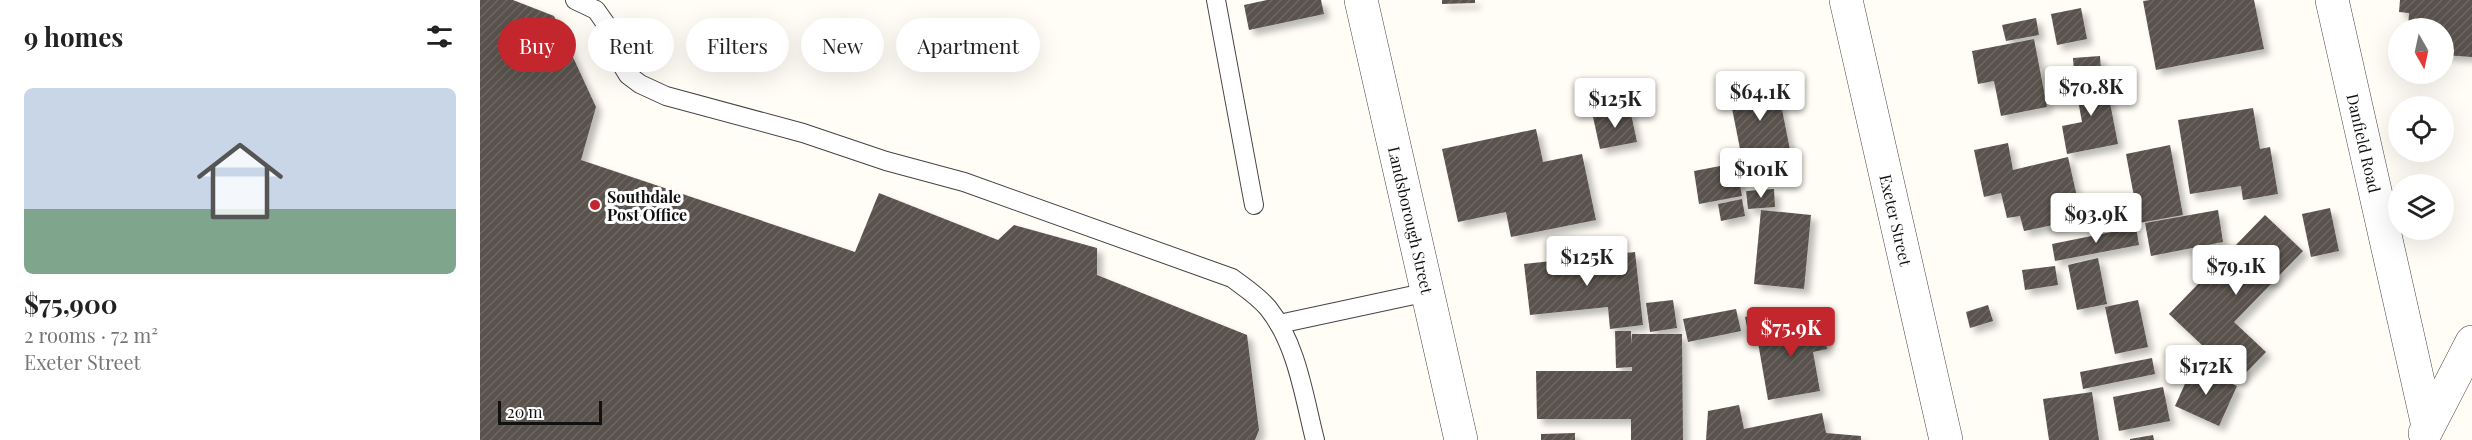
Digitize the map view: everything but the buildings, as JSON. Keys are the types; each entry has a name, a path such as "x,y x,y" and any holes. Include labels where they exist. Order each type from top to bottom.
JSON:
{"street":[{"name":"Landsborough Street","path":"1361,0 1461,440"},
{"name":"Exeter Street","path":"1846,0 1946,440"},
{"name":"Danfield Road","path":"2332,0 2425,433"},
{"path":"2425,433 2472,342"}],"lane":[{"path":"575,0 596,10 608,27 620,62 628,75 640,84 666,96 803,133 886,161 964,182 1232,278 1258,297 1279,324 1288,344 1315,440"},
{"path":"1216,0 1254,205"},
{"path":"1279,324 1428,292"}],"place":[{"name":"Southdale Post Office","path":"595,205"}]}
